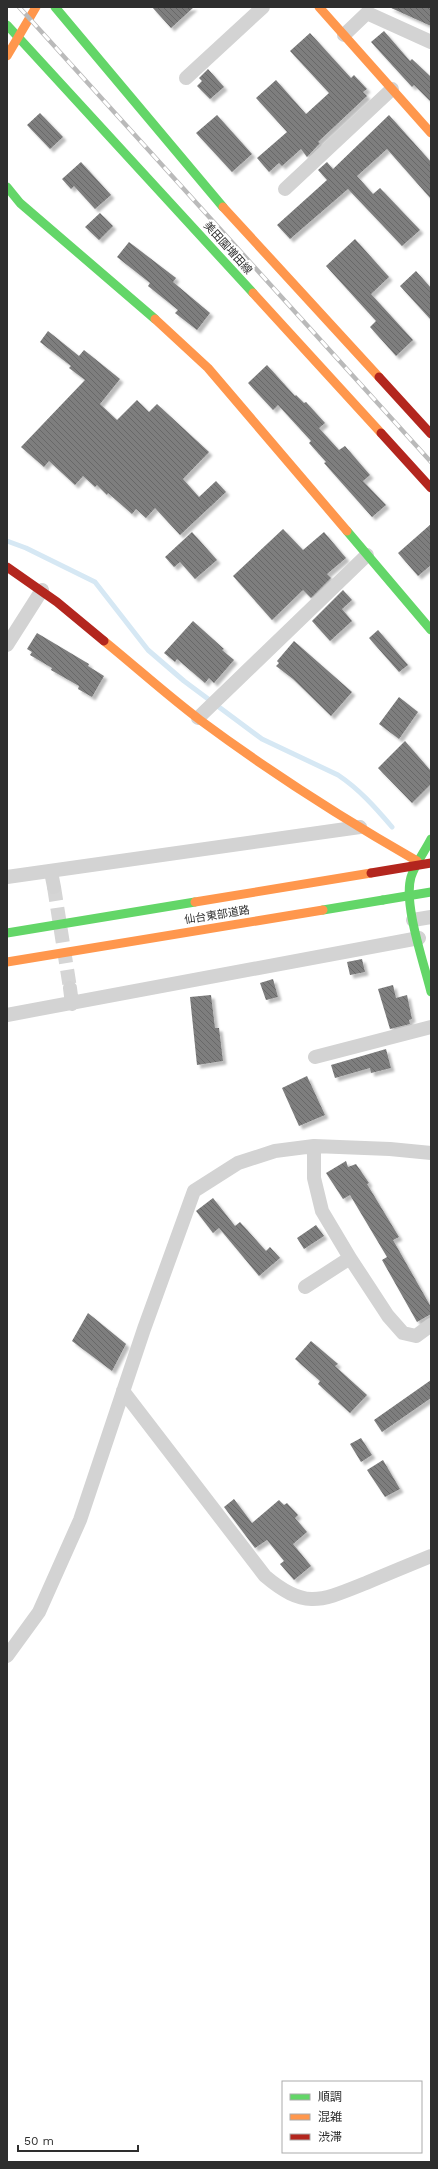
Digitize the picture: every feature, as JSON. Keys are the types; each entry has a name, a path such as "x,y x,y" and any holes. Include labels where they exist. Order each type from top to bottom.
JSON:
{"main road":[{"path":"7,56 36,7"},
{"path":"55,7 219,202 431,434"},
{"path":"319,7 431,133"},
{"name":"美田園増田線","path":"7,25 431,488"},
{"path":"7,187 20,203 138,304 208,368 431,630"},
{"path":"7,567 42,590 203,714 283,778 360,827 418,861"},
{"path":"431,839 411,876 408,891 413,920 431,992"},
{"name":"仙台東部道路","path":"7,933 431,863"},
{"name":"仙台東部道路","path":"7,962 431,892"}],"street":[{"path":"186,78 263,7"},
{"path":"344,35 368,13 431,42"},
{"path":"285,189 392,89"},
{"path":"203,714 367,555"},
{"path":"7,645 42,590"},
{"path":"7,877 51,872 360,827"},
{"path":"51,872 54,887"},
{"path":"413,920 431,917"},
{"path":"7,1015 418,938"},
{"path":"70,988 72,1004"},
{"path":"315,1057 431,1027"},
{"path":"7,1656 39,1612 80,1520 123,1390 194,1191 238,1163 275,1151 314,1146 390,1149 431,1153"},
{"path":"314,1146 314,1178 322,1211 350,1258 388,1316 403,1333 416,1336 431,1325"},
{"path":"305,1288 350,1258"},
{"path":"123,1390 265,1576 286,1591 306,1598 328,1599 431,1556"}],"building":[{"path":"152,7 194,7 171,28"},
{"path":"389,7 431,7 431,26"},
{"path":"384,31 410,61 412,59 431,77 431,102 414,85 412,87 371,42"},
{"path":"310,33 351,78 354,75 367,89 363,92 367,96 318,142 320,143 307,157 301,149 282,166 279,163 269,172 257,158 287,132 256,98 276,80 306,114 329,93 290,51"},
{"path":"208,69 224,87 210,99 197,86 202,81 199,78"},
{"path":"40,113 63,137 50,149 27,125"},
{"path":"217,115 252,154 232,172 196,133"},
{"path":"389,115 431,162 431,199 387,149 357,176 373,194 380,188 420,230 402,246 348,189 290,239 277,225 327,180 318,170 327,162 333,169"},
{"path":"81,162 111,195 95,209 74,186 71,189 62,179"},
{"path":"100,213 113,226 99,240 85,227"},
{"path":"355,239 389,277 371,294 413,340 396,356 370,327 376,321 326,266"},
{"path":"129,242 176,278 173,282 210,313 197,330 175,313 178,310 148,286 150,283 117,257"},
{"path":"416,271 431,288 431,320 400,286"},
{"path":"48,331 79,356 84,350 120,379 100,404 117,420 137,400 149,412 157,404 209,452 183,479 199,497 216,481 226,492 180,535 155,508 146,518 136,509 132,514 108,493 107,495 97,485 95,487 83,476 75,485 49,461 44,467 21,447 85,380 69,368 71,366 40,342"},
{"path":"267,365 295,396 296,395 304,403 306,402 325,423 319,428 339,450 345,446 370,475 363,481 386,505 372,517 324,463 326,462 309,443 311,441 278,405 273,410 248,383"},
{"path":"431,524 431,565 418,576 398,553"},
{"path":"283,529 303,550 324,532 346,558 327,574 331,578 311,598 303,590 272,620 233,576"},
{"path":"192,532 217,560 195,579 180,562 174,567 165,557"},
{"path":"343,590 352,600 342,609 352,621 330,641 312,621"},
{"path":"193,621 234,660 214,683 209,678 205,683 177,659 175,662 164,653"},
{"path":"378,630 408,665 399,672 369,638"},
{"path":"37,633 89,664 88,666 104,676 92,697 78,689 79,686 51,670 52,668 30,655 32,652 27,649"},
{"path":"294,641 352,692 331,716 293,679 276,666 279,663 277,661"},
{"path":"399,697 418,712 399,739 379,724"},
{"path":"405,741 431,771 431,784 412,803 378,768"},
{"path":"362,959 365,972 350,975 347,962"},
{"path":"273,979 278,997 266,1000 260,983"},
{"path":"393,985 396,998 407,995 412,1019 409,1020 410,1024 390,1029 378,989"},
{"path":"211,995 215,1028 219,1028 223,1061 197,1065 190,997"},
{"path":"386,1049 391,1068 371,1073 370,1068 335,1078 331,1065"},
{"path":"307,1076 325,1115 299,1126 282,1088"},
{"path":"346,1161 348,1167 356,1164 369,1183 367,1184 399,1237 393,1240 431,1307 431,1314 417,1322 382,1260 387,1257 350,1195 343,1199 326,1173"},
{"path":"213,1198 235,1226 240,1222 266,1251 270,1247 280,1258 259,1276 219,1228 213,1233 196,1211"},
{"path":"316,1225 324,1236 304,1249 297,1238"},
{"path":"88,1313 126,1344 112,1371 72,1341"},
{"path":"311,1341 338,1364 335,1366 367,1395 350,1413 318,1384 320,1381 295,1359"},
{"path":"431,1380 431,1398 382,1432 374,1420"},
{"path":"361,1438 372,1455 361,1462 350,1444"},
{"path":"383,1460 400,1489 385,1497 367,1470"},
{"path":"234,1499 252,1523 279,1500 284,1505 287,1503 298,1515 295,1518 307,1532 293,1544 311,1566 294,1580 280,1564 284,1561 267,1540 255,1548 224,1507"}],"waterway":[{"path":"7,541 26,548 95,582 148,650 184,681 262,739 338,775 353,786 392,827"}],"tunnel":[{"path":"54,887 70,988"}],"railway":[{"path":"19,7 431,462"}],"traffic: fast":[{"path":"55,7 223,207"},
{"path":"7,25 253,293"},
{"path":"7,187 20,203 155,319"},
{"path":"347,531 431,630"},
{"path":"431,839 413,872 409,889 415,934 431,992"},
{"path":"383,900 431,892"},
{"path":"323,910 383,900"},
{"path":"7,933 195,902"}],"traffic: slow":[{"path":"7,56 36,7"},
{"path":"319,7 431,133"},
{"path":"223,207 379,377"},
{"path":"253,293 381,433"},
{"path":"155,319 208,368 347,531"},
{"path":"104,641 188,710 253,758 361,828 417,861"},
{"path":"195,902 371,873"},
{"path":"7,962 323,910"}],"traffic: jam":[{"path":"379,377 431,434"},
{"path":"381,433 431,488"},
{"path":"7,567 57,602 104,641"},
{"path":"371,873 431,863"}]}
